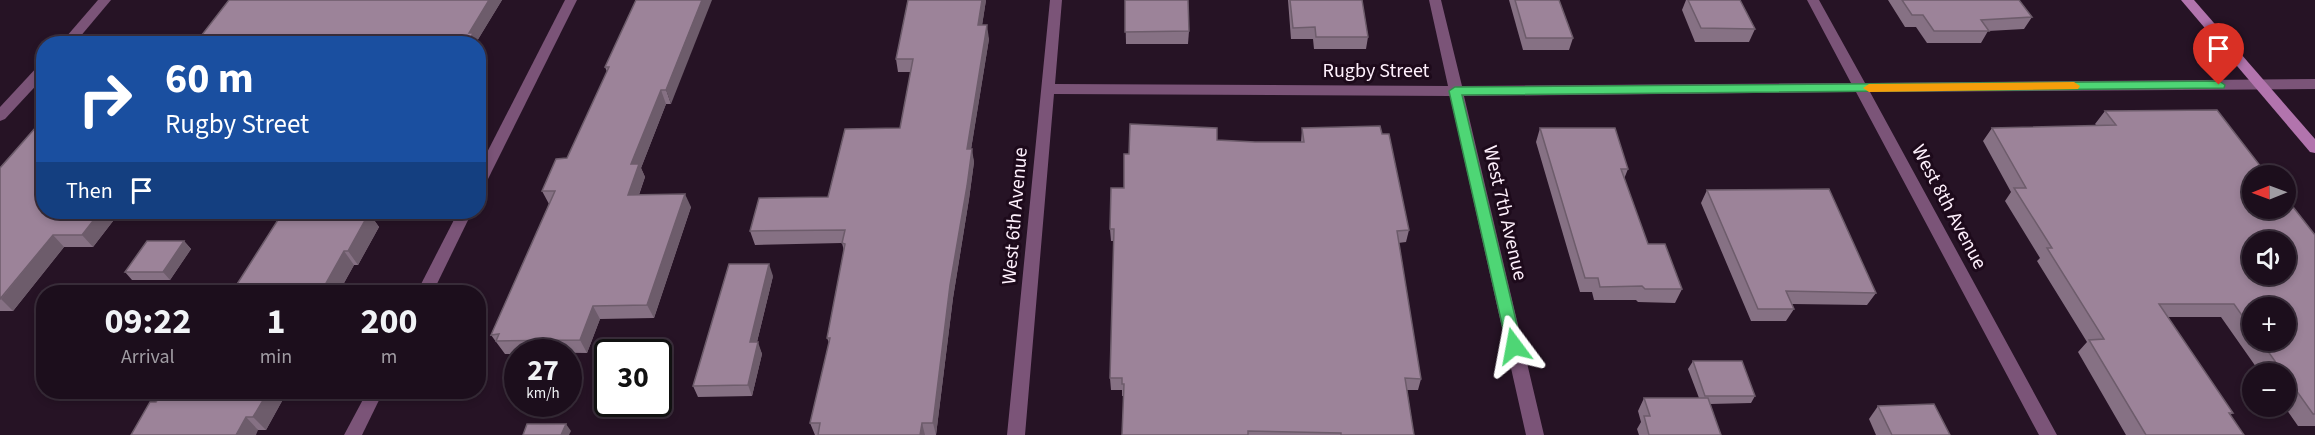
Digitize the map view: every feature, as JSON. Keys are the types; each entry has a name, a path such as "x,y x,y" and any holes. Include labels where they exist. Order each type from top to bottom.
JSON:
{"main road":[{"path":"2187,0 2315,148"}],"street":[{"path":"73,36 105,0"},
{"path":"486,169 572,0"},
{"name":"West 6th Avenue","path":"1016,435 1056,0"},
{"name":"West 7th Avenue","path":"1435,0 1535,435"},
{"name":"West 8th Avenue","path":"1813,0 2048,435"},
{"path":"0,116 36,77"},
{"name":"Rugby Street","path":"1048,89 1455,91 2315,84"},
{"path":"428,285 462,219"},
{"path":"353,435 371,399"}],"building":[{"path":"229,0 489,0 469,33 473,33 471,36 201,36"},
{"path":"636,0 702,0 666,90 661,90 631,164 639,164 628,195 685,194 647,305 593,306 580,339 504,339 504,341 496,341 499,334 491,335 555,191 542,191 556,159 567,158 609,67 605,67"},
{"path":"908,0 982,0 978,25 987,25 967,149 972,149 950,285 933,423 922,423 920,435 818,435 820,423 810,423 830,338 827,338 845,244 842,243 845,230 750,231 759,198 828,197 845,129 900,128 913,59 896,59"},
{"path":"1125,0 1188,0 1189,31 1125,32"},
{"path":"1290,0 1362,0 1368,37 1316,37 1315,27 1293,28"},
{"path":"1515,0 1559,0 1573,38 1526,38"},
{"path":"1688,0 1740,0 1755,29 1701,28"},
{"path":"1902,0 2019,0 2032,17 1981,20 1989,31 1934,31 1923,15 1912,15"},
{"path":"2217,110 2260,165 2242,165 2242,219 2296,219 2296,211 2315,235 2315,414 2296,390 2296,363 2276,363 2268,351 2296,351 2296,297 2242,297 2242,315 2234,304 2159,304 2233,413 2229,413 2244,435 2146,435 2089,340 2104,339 2047,248 2052,248 2014,188 2026,188 1992,128 2116,125 2105,111"},
{"path":"1130,124 1217,128 1217,140 1255,142 1304,142 1302,128 1380,126 1382,134 1389,134 1409,230 1397,231 1421,379 1405,378 1414,435 1248,431 1248,435 1122,435 1124,384 1122,384 1122,378 1110,378 1114,229 1110,229 1111,188 1124,188 1124,154 1129,154"},
{"path":"36,127 36,219 95,219 82,235 53,235 0,299 0,168"},
{"path":"1540,128 1615,128 1628,169 1621,169 1648,244 1665,244 1682,289 1645,289 1642,286 1600,287 1598,278 1585,278"},
{"path":"1829,189 1876,293 1786,291 1794,309 1758,309 1707,190"},
{"path":"279,219 366,219 325,285 236,285"},
{"path":"147,241 184,241 163,272 125,272"},
{"path":"729,264 769,264 750,342 758,342 748,385 693,386"},
{"path":"1693,361 1742,361 1755,396 1705,396"},
{"path":"1644,398 1708,398 1721,435 1649,435 1644,416 1650,416"},
{"path":"158,399 264,399 253,417 246,417 236,435 131,435 150,402 156,402"},
{"path":"1934,404 1950,435 1892,435 1878,406"},
{"path":"527,424 566,424 561,435 523,435"}],"slow traffic":[{"path":"1869,88 2074,86"}],"route":[{"path":"1514,346 1455,91 2219,85"}]}
